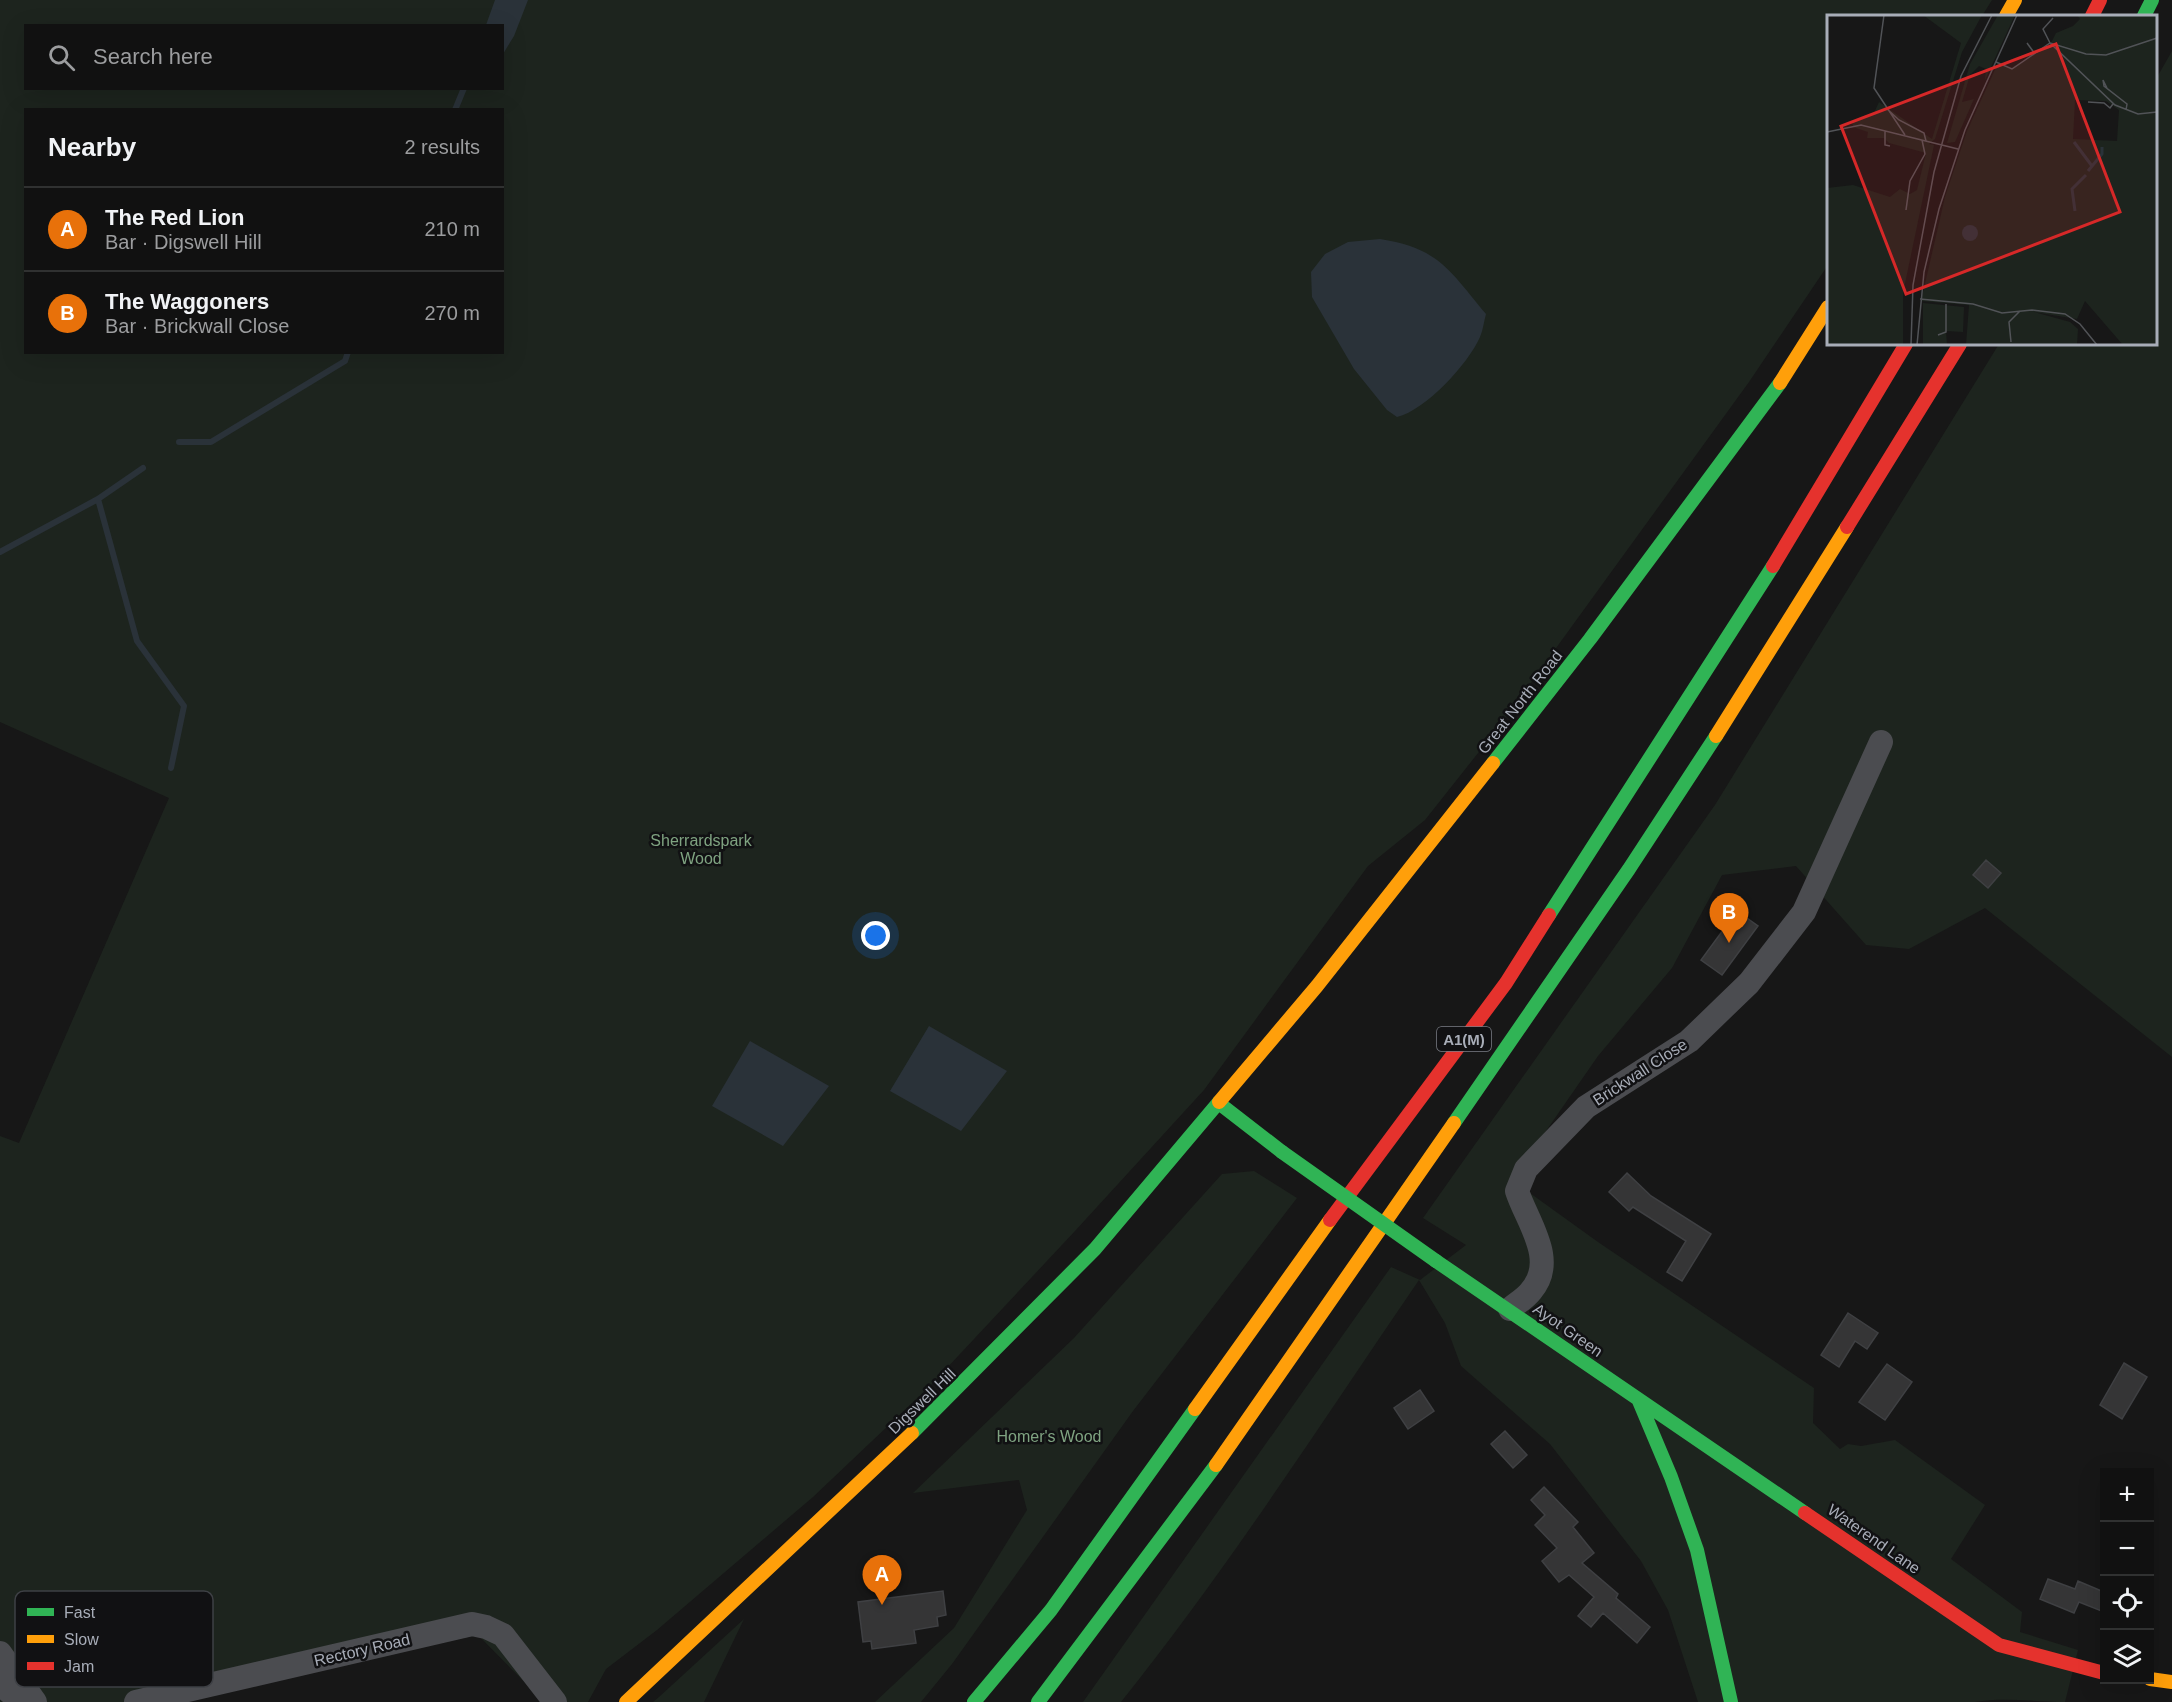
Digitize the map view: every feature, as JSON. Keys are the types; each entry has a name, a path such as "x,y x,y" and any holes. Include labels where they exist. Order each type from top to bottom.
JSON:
{"main road":[{"path":"2007,15 2015,0"},
{"path":"2092,15 2100,0"},
{"path":"2144,15 2152,0"},
{"name":"Great North Road","path":"1220,1104 1325,977 1590,639 1779,384 1827,309"},
{"name":"A1(M)","path":"974,1702 1051,1610 1376,1156 1506,983 1692,690 1797,530 1905,345"},
{"name":"A1(M)","path":"1038,1702 1195,1496 1623,879 1750,683 1959,345"},
{"name":"Ayot Green","path":"1220,1104 1282,1152 1639,1401"},
{"name":"Digswell Hill","path":"626,1702 954,1393 1095,1249 1220,1104"},
{"path":"1639,1401 1671,1477 1697,1550 1731,1702"},
{"name":"Waterend Lane","path":"1639,1401 1761,1480 1999,1645 2100,1671"},
{"path":"2154,1680 2172,1682"}],"street":[{"name":"Brickwall Close","path":"1510,1309 1532,1290 1542,1268 1542,1249 1517,1191 1526,1169 1586,1107 1689,1041 1749,983 1804,912 1881,742"},
{"name":"Rectory Road","path":"136,1702 219,1694 472,1624 503,1635 555,1702"},
{"path":"0,1653 15,1674"},
{"path":"0,1684 22,1702"},
{"path":"24,1687 35,1702"}],"green space":[{"name":"Sherrardspark Wood","path":"0,0 1992,0 1983,15 1827,15 1827,266 1749,382 1501,724 1425,820 1368,866 1204,1090 1075,1231 930,1386 813,1497 657,1630 606,1669 588,1702 544,1702 478,1635 156,1702 0,1702 0,1136 19,1143 169,798 0,722"},
{"path":"2172,51 2172,1057 1985,908 1909,949 1866,945 1796,866 1722,875 1672,968 1598,1056 1512,1180 1598,1242 1814,1388 1813,1423 1840,1449 1848,1444 1861,1446 1895,1440 1985,1505 1951,1559 2022,1612 2020,1632 2078,1650 2065,1702 2008,1700 1698,1702 1668,1610 1641,1561 1550,1444 1461,1366 1445,1323 1419,1280 1237,1547 1121,1702 1083,1702 1391,1267 1420,1280 1466,1245 1423,1218 1715,805 1998,345 2157,345 2157,77"},
{"name":"Homer's Wood","path":"1254,1171 1297,1198 1133,1411 952,1664 921,1702 875,1702 954,1628 1027,1510 1019,1480 913,1493 1074,1338 1222,1174"},
{"path":"744,1619 704,1702 653,1702 659,1697"}],"shaded area":[{"path":"495,0 528,0 514,36 504,52 504,24 486,24"},
{"path":"1380,239 1416,248 1430,255 1452,274 1486,314 1480,337 1456,372 1433,396 1408,413 1397,417 1387,410 1354,369 1312,297 1311,272 1325,254 1348,242"},
{"path":"929,1026 1007,1071 961,1131 890,1091"},
{"path":"750,1041 829,1086 783,1146 712,1106"}],"building":[{"path":"1986,860 2001,873 1988,888 1973,875"},
{"path":"1737,911 1758,926 1722,975 1701,960"},
{"path":"1627,1173 1651,1196 1711,1234 1682,1281 1667,1272 1686,1241 1633,1207 1629,1211 1609,1192"},
{"path":"1848,1313 1878,1333 1867,1349 1855,1341 1839,1367 1821,1355"},
{"path":"2124,1363 2147,1377 2122,1419 2100,1405"},
{"path":"1887,1364 1912,1382 1885,1420 1859,1402"},
{"path":"1420,1390 1434,1411 1408,1429 1394,1408"},
{"path":"1505,1431 1527,1455 1513,1468 1491,1444"},
{"path":"1544,1487 1578,1522 1573,1527 1594,1553 1582,1563 1618,1594 1616,1598 1650,1627 1637,1643 1603,1613 1591,1627 1578,1616 1594,1597 1569,1575 1559,1582 1542,1561 1557,1548 1535,1525 1545,1515 1531,1500"},
{"path":"2048,1579 2075,1589 2078,1581 2100,1590 2100,1610 2079,1602 2074,1613 2040,1599"},
{"path":"943,1591 946,1615 937,1617 938,1626 914,1630 916,1643 872,1649 871,1641 863,1642 858,1602"}],"waterway":[{"path":"456,108 463,90"},
{"path":"179,442 211,442 345,361 347,354"},
{"path":"0,552 98,499 143,468"},
{"path":"98,499 137,641 184,706 171,768"}],"traffic: fast":[{"path":"2144,15 2152,0"},
{"path":"1493,763 1590,639 1780,383"},
{"path":"1549,915 1773,566"},
{"path":"1454,1123 1629,869 1716,736"},
{"path":"912,1433 1095,1249 1219,1102"},
{"path":"1220,1104 1282,1152"},
{"path":"1282,1152 1436,1261"},
{"path":"1436,1261 1805,1513"},
{"path":"1639,1401 1671,1477 1697,1550 1731,1702"},
{"path":"974,1702 1051,1610 1195,1409"},
{"path":"1038,1702 1216,1465"}],"traffic: slow":[{"path":"2007,15 2015,0"},
{"path":"1780,383 1827,309"},
{"path":"1716,736 1847,527"},
{"path":"1219,1102 1317,986 1493,763"},
{"path":"1216,1465 1454,1123"},
{"path":"1195,1409 1330,1220"},
{"path":"626,1702 912,1433"},
{"path":"2154,1680 2172,1682"}],"traffic: jam":[{"path":"2092,15 2100,0"},
{"path":"1773,566 1905,345"},
{"path":"1847,527 1959,345"},
{"path":"1330,1220 1506,983 1549,915"},
{"path":"1805,1513 1999,1645 2100,1672"}],"place":[{"name":"The Waggoners","path":"1729,943"},
{"name":"The Red Lion","path":"882,1605"}]}
